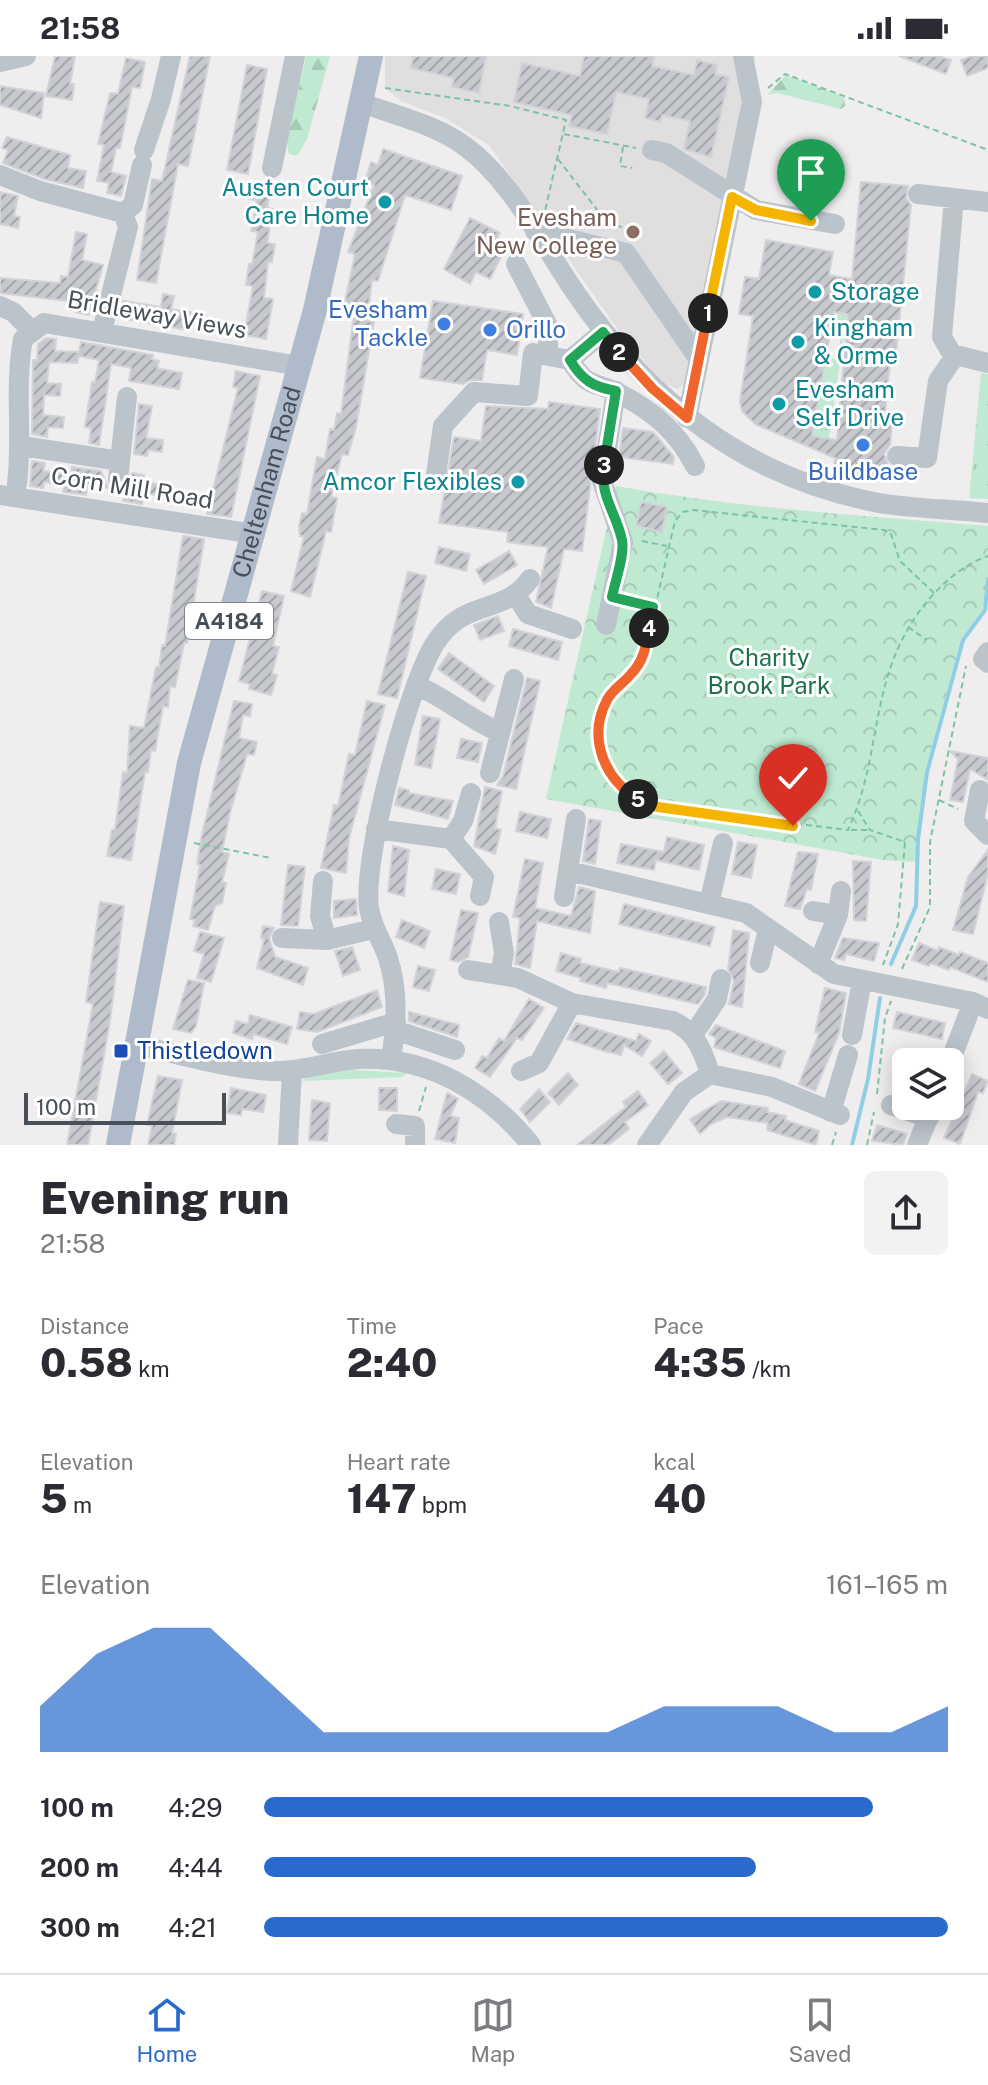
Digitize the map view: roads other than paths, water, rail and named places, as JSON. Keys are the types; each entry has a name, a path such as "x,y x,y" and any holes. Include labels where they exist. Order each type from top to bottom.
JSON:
{"main road":[{"name":"Cheltenham Road","path":"118,1145 189,763 300,366 371,56"}],"street":[{"path":"0,62 26,56"},
{"path":"102,331 126,220 133,205 171,56"},
{"path":"272,168 295,56"},
{"path":"687,418 752,102 743,56"},
{"path":"362,93 464,145 499,178 538,231 603,332 653,389 687,418 733,449 781,473 837,492 881,503 988,513"},
{"path":"645,149 675,159 756,210 835,224"},
{"path":"0,175 126,220"},
{"path":"918,194 988,202"},
{"path":"954,198 942,337 946,348 955,356 988,363"},
{"path":"538,231 626,253 698,358"},
{"path":"516,264 548,326 548,354"},
{"path":"0,306 13,312 31,330 23,339 9,379 22,446 9,490"},
{"name":"Bridleway Views","path":"31,330 44,323 300,366"},
{"path":"570,360 603,332"},
{"path":"435,482 443,426 474,392 528,396 533,353 570,360 580,376 596,387 616,391 682,439 695,466"},
{"path":"897,456 927,458 938,381 955,356"},
{"path":"606,625 623,542 602,481 616,391"},
{"path":"22,446 119,471 127,397"},
{"name":"Corn Mill Road","path":"9,490 255,534"},
{"path":"391,1060 395,1026 391,970 373,929 368,876 376,829 416,685 433,646 447,627 463,613 517,597 530,579"},
{"path":"517,597 528,614 572,629"},
{"path":"490,773 514,679"},
{"path":"416,685 439,695 471,720 499,732"},
{"path":"980,790 981,828"},
{"path":"451,839 463,821 471,793"},
{"path":"564,897 576,819"},
{"path":"376,829 451,839 484,877 480,896"},
{"path":"709,904 723,843"},
{"path":"569,871 746,913 834,974 980,1006 958,1048"},
{"path":"323,881 320,916 327,940"},
{"path":"818,964 838,915 841,891"},
{"path":"813,911 838,915"},
{"path":"499,922 504,953 500,974"},
{"path":"282,938 327,940 373,929"},
{"path":"760,963 768,929"},
{"path":"468,970 518,978 572,1003 673,1021 693,1035 710,1074"},
{"path":"693,1035 717,999 721,979"},
{"path":"647,1145 684,1092 710,1074 751,1081 836,1113 850,1045 878,983"},
{"path":"521,1071 539,1063 572,1003"},
{"path":"322,1044 395,1026 455,1050"},
{"path":"136,1045 256,1069 292,1071 358,1059 391,1060 432,1071 475,1090 507,1115 531,1145"},
{"path":"288,1145 292,1071"},
{"path":"917,1145 928,1120"}],"waterway":[{"path":"891,964 916,906 918,839 927,772 963,640 985,610 988,579"},
{"path":"852,1145 868,1079 880,998"}],"place":[{"name":"Austen Court Care Home","path":"385,202"},
{"name":"Evesham New College","path":"633,232"},
{"name":"Storage","path":"815,292"},
{"name":"Evesham Tackle","path":"444,324"},
{"name":"Orillo","path":"490,330"},
{"name":"Kingham & Orme","path":"798,342"},
{"name":"Evesham Self Drive","path":"779,404"},
{"name":"Buildbase","path":"863,445"},
{"name":"Amcor Flexibles","path":"518,482"},
{"name":"Thistledown","path":"121,1051"}],"park label":[{"name":"Charity Brook Park","path":"769,672"}]}
